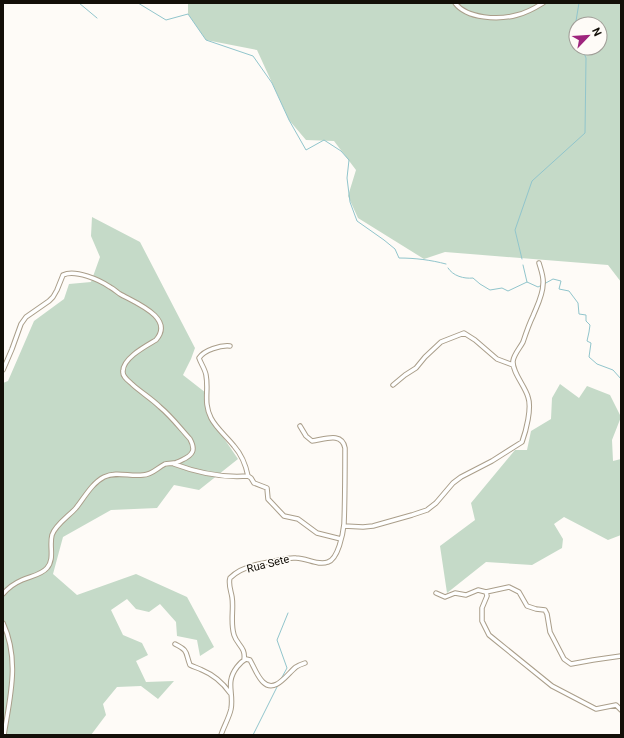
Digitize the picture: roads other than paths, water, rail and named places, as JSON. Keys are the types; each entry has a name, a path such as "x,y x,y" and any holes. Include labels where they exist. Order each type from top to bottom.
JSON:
{"street":[{"path":"455,3 462,10 472,14 488,17 506,17 535,8 543,3"},
{"path":"344,526 373,526 427,510 436,503 453,483 461,477 492,461 521,443 530,407 529,401 513,365 513,361 538,304 542,291 543,277 539,263"},
{"path":"3,370 20,324 26,317 53,297 63,275 69,273 89,276 111,287 150,311 156,316 161,325 162,328 159,337 128,359 122,370 124,377 161,408 193,444 193,449 190,456 174,464"},
{"path":"393,385 416,368 441,342 464,333 498,359 513,365"},
{"path":"230,346 223,346 210,351 203,354 199,358 206,377 206,404 212,420 235,447 247,469 248,476 254,483 267,488 268,499 284,516 298,519 317,533 341,539"},
{"name":"Rua Sete","path":"244,660 244,653 235,638 233,630 230,578 252,566 291,558 299,558 322,563 331,561 336,556 341,539 344,526 344,444 334,437 312,440 306,436 300,426"},
{"path":"3,594 23,579 39,573 48,566 51,558 52,536 54,531 93,486 108,475 147,475 167,463 210,474 248,476"},
{"path":"436,593 445,597 455,593 466,594 478,590 486,592 509,587 519,592 527,606 545,610 550,632 564,659 570,664 621,656"},
{"path":"486,592 487,596 482,608 482,621 489,635 552,686 596,709 616,705 621,710"},
{"path":"3,623 12,658 12,685 4,735"},
{"path":"175,644 186,651 190,665 214,676 224,685 230,694"},
{"path":"221,735 231,709 231,678 240,663 246,659 250,660 261,680 270,686 279,684 295,668 305,663"}],"waterway":[{"path":"79,3 97,18"},
{"path":"138,3 166,20 188,14 206,40 253,56 272,83 289,120 306,150 324,140 341,151 349,160 347,178 350,202 357,221 395,249 399,258 435,261 446,264"},
{"path":"577,16 579,3"},
{"path":"522,259 515,230 532,181 585,133 585,56"},
{"path":"523,265 527,282"},
{"path":"448,268 450,271 459,276 473,278 490,290 502,288 508,291 527,282 538,287 542,285"},
{"path":"544,284 553,279 561,281 559,289 569,291 578,303 579,314 586,315 586,321 590,325 587,341 591,343 589,357 597,364 613,370 621,379"},
{"path":"281,679 287,668 277,640 288,613"},
{"path":"253,735 278,685"}]}
